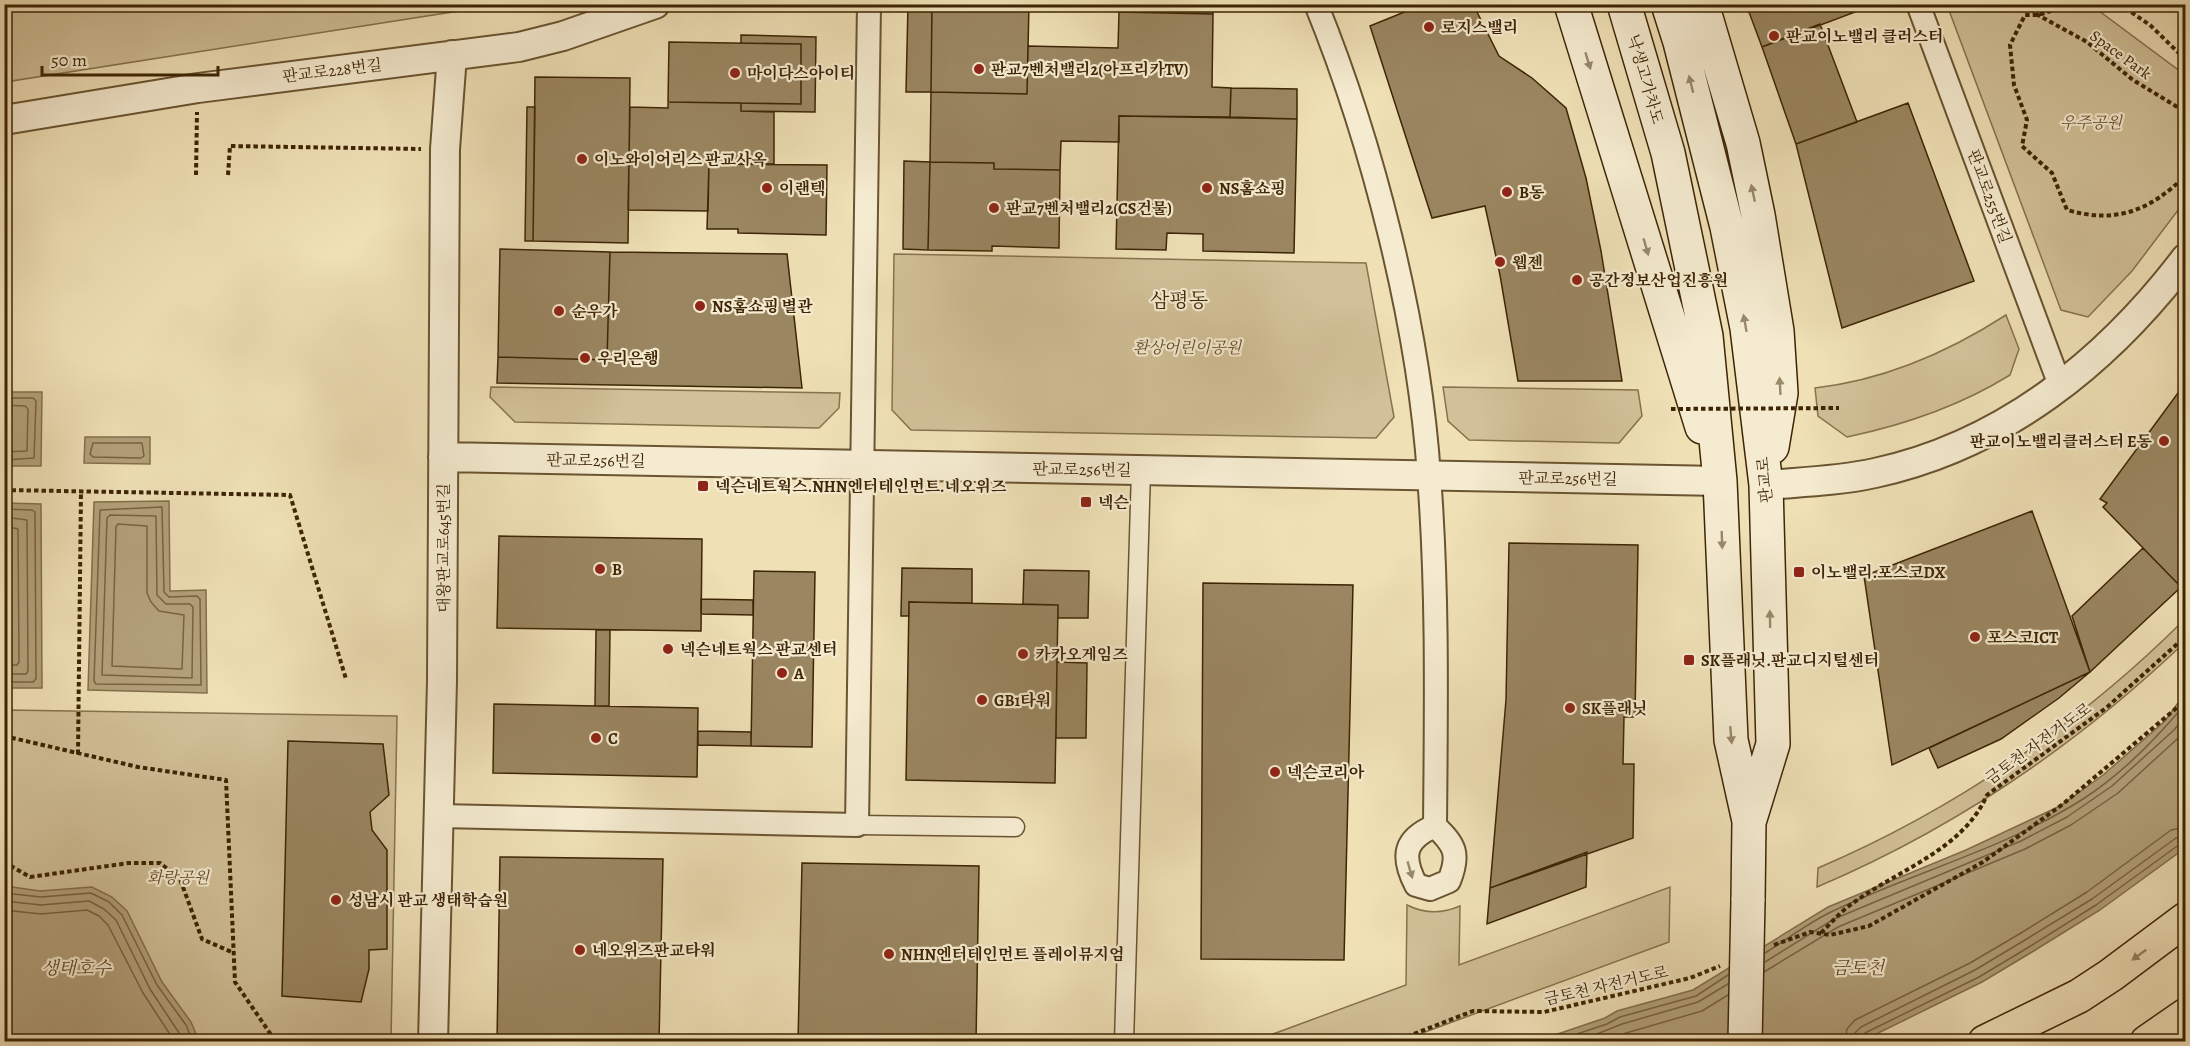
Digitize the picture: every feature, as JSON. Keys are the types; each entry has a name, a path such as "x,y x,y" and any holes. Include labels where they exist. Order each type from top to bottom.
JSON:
{"main road":[{"path":"1571,4 1674,344 1720,482"},
{"name":"낙생고가차도","path":"1624,4 1668,153"},
{"name":"판교로","path":"1668,4 1706,141 1747,328 1766,485 1773,744 1749,821"},
{"path":"1702,4 1743,142 1758,214 1777,331 1781,393 1766,485"},
{"name":"판교로","path":"1668,153 1706,336 1720,482 1731,740 1749,821 1745,1041"},
{"path":"1985,1041 2079,996 2186,919"},
{"path":"1730,1041 1746,1004"},
{"path":"1746,1004 1760,1041"},
{"path":"2147,1041 2186,1015"}],"street":[{"name":"판교로228번길","path":"4,120 198,88 519,47 563,36 655,4"},
{"path":"857,825 869,4"},
{"path":"1316,4 1368,158 1407,321 1429,475 1436,620 1435,826"},
{"name":"판교로255번길","path":"1918,4 2061,388"},
{"name":"대왕판교로645번길","path":"433,1041 439,816 445,149 452,54"},
{"path":"1766,485 1864,475 1920,460 1993,430 2061,388 2112,344 2186,258"},
{"name":"판교로256번길","path":"443,457 1720,482"},
{"path":"1124,1041 1141,470"},
{"path":"439,816 1015,826"}],"path":[{"name":"Space Park","path":"2025,4 2038,15 2087,42 2133,80 2184,111 2186,115"},
{"path":"2073,4 2038,15 2025,15 2010,45 2014,85 2027,120 2022,146 2052,173 2067,210 2089,216 2119,216 2152,203 2186,175"},
{"path":"2119,4 2150,25 2186,60"},
{"path":"196,175 198,88"},
{"path":"228,175 230,146 445,149"},
{"path":"1671,409 1839,408"},
{"path":"4,490 290,495 346,679"},
{"path":"78,754 81,491"},
{"name":"금토천 자전거도로","path":"1821,933 1845,910 1958,835 1980,810 1987,795 2106,708 2186,636"},
{"path":"1763,949 1810,932 1830,935 1869,926 1983,862 2062,804 2186,700"},
{"path":"4,736 138,767 226,780 235,982 276,1041"},
{"path":"4,862 30,877 129,863 160,863 180,879 202,939 234,953"},
{"name":"금토천 자전거도로","path":"1393,1041 1473,1011 1544,1012 1690,978 1721,966"}],"green space":[{"path":"5,4 497,4 497,5 5,82"},
{"name":"우주공원","path":"1947,5 2091,5 2185,75 2185,201 2132,271 2088,317 2061,310"},
{"path":"5,202 10,202 9,241 5,240"},
{"name":"환상어린이공원","path":"894,254 1366,263 1394,417 1376,438 911,430 892,410"},
{"path":"5,257 10,257 8,295 5,295"},
{"path":"2006,315 2019,349 2010,375 1991,386 1931,413 1889,427 1847,437 1818,416 1815,388 1866,379 1915,363 1984,329"},
{"path":"491,387 840,393 839,408 819,428 515,422 490,397"},
{"path":"1443,387 1638,390 1642,416 1619,443 1469,440 1448,421"},
{"path":"2185,619 2185,642 2102,715 2058,749 1965,811 1917,839 1817,887 1818,868 1918,819 2014,761 2103,694"},
{"name":"화랑공원","path":"5,710 397,716 391,1041 5,1042"},
{"path":"1670,887 1669,942 1401,1041 1254,1041 1406,985 1407,905 1434,912 1460,906 1459,965"}],"water":[{"path":"5,392 42,392 41,466 5,466"},
{"path":"85,437 150,437 150,464 84,463"},
{"path":"169,501 170,591 206,590 207,693 88,690 94,502"},
{"path":"5,503 41,504 42,688 5,688"},
{"name":"금토천","path":"2185,693 2185,848 2100,910 1982,982 1862,1041 1534,1042 1605,1018 1617,1011 1693,990 1828,907 1966,850 2060,806 2103,775 2165,721"},
{"name":"생태호수","path":"5,886 40,891 92,887 112,897 127,911 162,982 191,1022 199,1041 6,1041"}],"building":[{"path":"908,4 932,4 931,92 906,92"},
{"name":"판교7벤처밸리2(아프리카TV)","path":"932,4 1029,4 1027,94 931,92"},
{"path":"1119,4 1213,4 1213,14 1119,12"},
{"name":"B동","path":"1424,4 1473,4 1499,56 1532,78 1566,108 1586,178 1601,251 1622,381 1518,381 1500,275 1485,206 1432,218 1370,26"},
{"name":"판교이노밸리 클러스터","path":"1746,4 1871,4 1871,6 1762,47"},
{"path":"1119,12 1213,14 1212,87 1231,88 1230,117 1119,116 1119,142 1061,141 1060,170 994,169 994,163 930,162 931,92 1027,94 1028,46 1118,48"},
{"path":"1820,24 1857,122 1796,144 1762,47"},
{"path":"741,35 816,37 815,112 741,111 741,103 801,104 801,44 741,43"},
{"name":"마이다스아이티","path":"669,42 801,44 801,104 668,102"},
{"name":"이노와이어리스 판교사옥","path":"535,77 630,78 628,243 533,241"},
{"path":"1231,88 1297,89 1297,119 1230,117"},
{"path":"668,102 741,103 741,111 774,112 774,164 709,164 708,211 628,210 630,107 668,108"},
{"path":"1908,103 1974,281 1842,328 1796,144"},
{"path":"527,107 535,107 533,241 525,241"},
{"name":"NS홈쇼핑","path":"1119,116 1297,119 1294,253 1203,251 1203,234 1167,233 1166,250 1116,249"},
{"path":"904,161 930,162 928,250 903,249"},
{"name":"판교7벤처밸리2(CS건물)","path":"930,162 994,163 994,169 1060,170 1059,248 992,246 992,251 928,250"},
{"name":"이랜텍","path":"709,164 827,165 826,235 738,233 738,229 707,229"},
{"path":"500,249 610,252 607,360 498,357"},
{"name":"NS홈쇼핑 별관","path":"610,252 787,254 802,388 497,383 498,357 607,360"},
{"name":"판교이노밸리클러스터 E동","path":"2186,382 2186,581 2181,587 2103,507 2107,503 2100,499"},
{"name":"포스코ICT","path":"2032,511 2090,672 1892,765 1864,576"},
{"name":"B","path":"499,536 702,539 701,631 497,628"},
{"name":"SK플래닛","path":"1509,543 1638,545 1635,717 1624,717 1623,764 1634,764 1633,838 1490,888 1506,700"},
{"path":"2143,548 2181,587 2090,672 2072,616"},
{"path":"902,568 972,569 972,603 909,602 909,616 901,616"},
{"path":"1024,570 1089,571 1088,618 1058,618 1058,605 1023,604"},
{"name":"A","path":"754,571 815,572 812,747 751,746"},
{"name":"넥슨코리아","path":"1203,583 1353,585 1344,960 1201,959"},
{"path":"701,599 753,600 753,615 701,614"},
{"name":"GB1타워","path":"909,602 1058,605 1055,783 906,780"},
{"path":"596,630 610,630 609,706 595,706"},
{"path":"1057,662 1087,663 1086,738 1056,738"},
{"path":"2090,672 2059,698 2001,739 1938,768 1929,748"},
{"name":"C","path":"494,704 698,708 697,777 493,773"},
{"path":"698,731 751,732 751,746 698,745"},
{"name":"성남시 판교 생태학습원","path":"288,741 383,744 389,795 370,812 372,830 387,850 387,949 369,950 369,969 361,1002 282,996"},
{"path":"1587,852 1586,887 1487,924 1490,888"},
{"name":"네오위즈판교타워","path":"500,857 663,859 659,1042 497,1042"},
{"name":"NHN엔터테인먼트 플레이뮤지엄","path":"802,863 979,866 976,1042 798,1042"}],"place":[{"name":"로지스밸리","path":"1429,27"},
{"name":"판교이노밸리 클러스터","path":"1774,36"},
{"name":"판교7벤처밸리2(아프리카TV)","path":"979,69"},
{"name":"마이다스아이티","path":"735,73"},
{"name":"이노와이어리스 판교사옥","path":"582,159"},
{"name":"이랜텍","path":"767,188"},
{"name":"NS홈쇼핑","path":"1207,188"},
{"name":"B동","path":"1507,192"},
{"name":"판교7벤처밸리2(CS건물)","path":"994,208"},
{"name":"웹젠","path":"1500,262"},
{"name":"공간정보산업진흥원","path":"1577,280"},
{"name":"NS홈쇼핑 별관","path":"700,306"},
{"name":"순우가","path":"559,311"},
{"name":"우리은행","path":"585,358"},
{"name":"판교이노밸리클러스터 E동","path":"2164,441"},
{"name":"넥슨네트웍스.NHN엔터테인먼트.네오위즈","path":"703,486"},
{"name":"넥슨","path":"1086,502"},
{"name":"B","path":"600,569"},
{"name":"이노밸리.포스코DX","path":"1799,572"},
{"name":"포스코ICT","path":"1975,637"},
{"name":"넥슨네트웍스 판교센터","path":"668,649"},
{"name":"카카오게임즈","path":"1023,654"},
{"name":"SK플래닛.판교디지털센터","path":"1689,660"},
{"name":"A","path":"782,673"},
{"name":"GB1타워","path":"982,700"},
{"name":"SK플래닛","path":"1570,708"},
{"name":"C","path":"596,738"},
{"name":"넥슨코리아","path":"1275,772"},
{"name":"성남시 판교 생태학습원","path":"336,900"},
{"name":"네오위즈판교타워","path":"580,950"},
{"name":"NHN엔터테인먼트 플레이뮤지엄","path":"889,954"}],"district":[{"name":"삼평동","path":"1179,300"}]}
